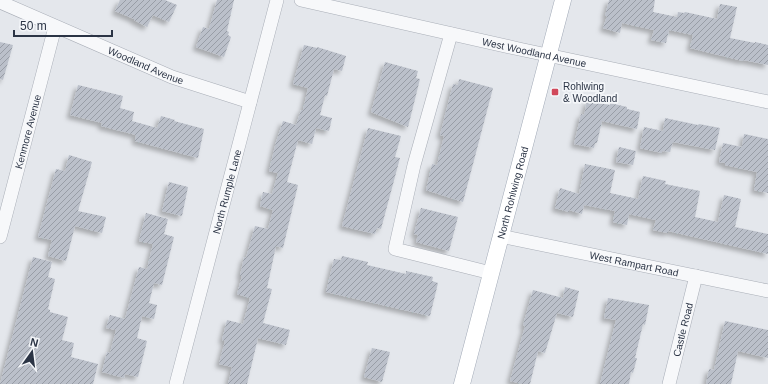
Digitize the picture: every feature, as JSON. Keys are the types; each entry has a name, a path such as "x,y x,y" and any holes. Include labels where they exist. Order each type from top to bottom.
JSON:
{"main road":[{"name":"North Rohlwing Road","path":"462,384 563,0"}],"street":[{"name":"North Rumple Lane","path":"176,384 277,0"},
{"name":"West Woodland Avenue","path":"301,0 451,34 768,102"},
{"name":"Woodland Avenue","path":"0,2 172,77 250,102"},
{"name":"Kenmore Avenue","path":"0,236 55,27"},
{"path":"451,34 414,164 395,250 491,273"},
{"name":"West Rampart Road","path":"500,236 768,291"},
{"name":"Castle Road","path":"669,384 696,276"}],"building":[{"path":"120,0 165,0 177,5 169,22 153,15 147,27 134,19 115,11"},
{"path":"217,0 234,0 227,31 229,32 228,35 231,37 224,57 196,47 203,27 209,29"},
{"path":"609,0 655,0 653,12 677,17 678,12 685,12 717,19 720,4 737,7 730,38 768,45 768,65 743,61 690,48 693,35 669,30 666,43 651,40 654,30 622,23 620,33 603,28 607,16 605,16"},
{"path":"0,42 13,45 3,80 0,79"},
{"path":"304,45 317,47 346,56 342,71 334,69 320,115 332,118 329,131 316,128 312,144 298,140 287,182 298,185 283,248 276,246 267,288 272,289 263,323 290,330 286,345 258,338 247,384 228,384 232,367 219,364 225,341 222,340 227,320 243,324 250,298 237,294 242,276 240,276 244,257 246,258 255,226 268,229 273,210 260,206 263,192 272,194 278,173 269,171 283,121 296,125 301,110 303,110 308,88 293,84"},
{"path":"385,62 418,71 416,78 420,79 408,127 371,112"},
{"path":"459,79 493,88 463,202 426,190 432,164 437,165 444,136 440,135 453,84 458,85"},
{"path":"78,85 123,96 120,108 134,112 132,121 157,128 161,116 204,129 198,158 135,141 136,135 101,126 102,123 70,115"},
{"path":"587,101 610,105 610,103 640,112 637,129 602,121 597,143 595,143 594,148 574,144 581,114 584,115"},
{"path":"665,118 720,128 715,150 673,142 670,152 662,151 662,153 640,148 644,127 663,131"},
{"path":"368,128 401,136 395,157 400,158 381,229 377,228 375,234 342,226"},
{"path":"744,134 768,139 768,193 754,190 757,172 725,165 725,163 719,162 723,143 742,147"},
{"path":"619,147 636,151 633,165 616,162"},
{"path":"69,155 92,162 78,211 106,217 102,233 75,226 66,261 48,256 52,240 38,237 56,169 65,171"},
{"path":"585,164 615,170 610,193 638,199 643,176 666,181 665,184 700,191 695,217 718,222 724,195 741,199 735,227 768,234 768,254 668,231 668,233 653,230 656,220 629,214 627,225 613,222 615,211 584,205 582,214 555,208 560,188 579,194"},
{"path":"169,182 188,187 182,216 162,211"},
{"path":"421,208 458,217 449,251 416,242 418,235 414,234"},
{"path":"146,213 168,219 164,234 174,237 162,285 154,283 149,303 157,305 154,319 142,316 137,338 147,341 138,377 125,374 124,378 102,372 107,352 110,353 116,330 106,328 110,315 125,319 139,267 147,269 153,244 139,241"},
{"path":"342,256 368,262 367,265 406,274 406,271 433,277 432,281 438,283 430,316 326,292 334,259 341,260"},
{"path":"33,257 52,262 48,277 55,279 48,309 50,312 68,317 62,340 74,343 71,357 98,364 93,384 0,384"},
{"path":"565,287 579,291 573,317 557,313 545,353 538,351 530,384 510,381 533,290 563,298"},
{"path":"608,298 649,305 645,325 643,324 635,358 637,358 633,373 631,372 629,384 600,384 616,320 604,318"},
{"path":"725,321 768,330 768,358 738,351 731,384 706,384 709,369 714,370"},
{"path":"372,348 390,352 382,382 364,377"}],"place":[{"name":"Rohlwing & Woodland","path":"555,92"}]}
